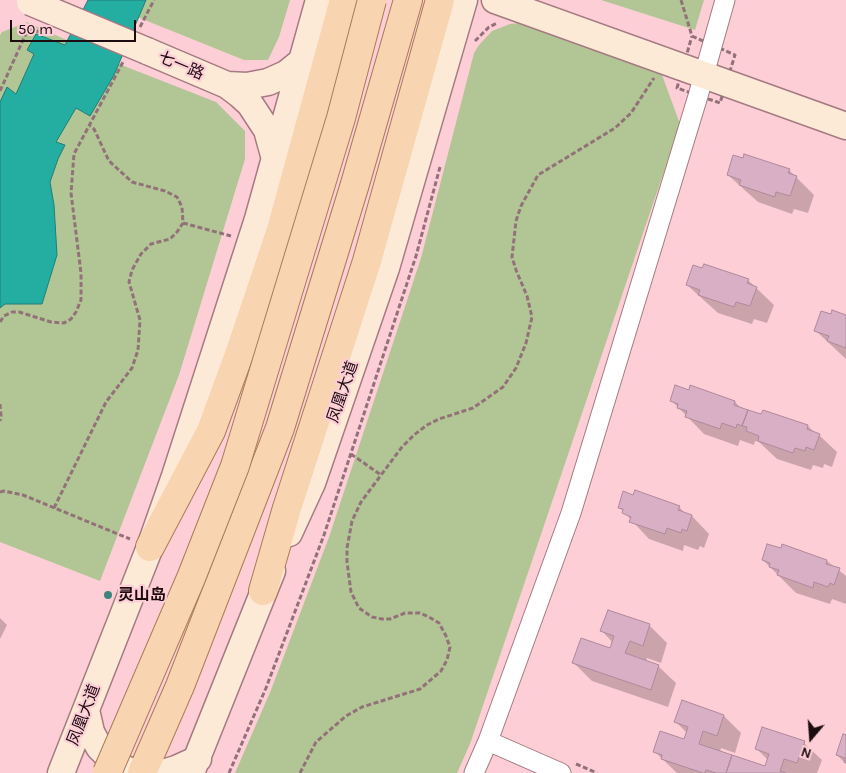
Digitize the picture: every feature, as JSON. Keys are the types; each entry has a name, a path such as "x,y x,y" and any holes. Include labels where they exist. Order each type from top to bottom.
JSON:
{"main road":[{"name":"凤凰大道","path":"61,772 150,547 175,476 250,242 319,0"},
{"path":"150,547 211,431 240,352 282,230 344,0"},
{"path":"107,773 191,578 236,466 341,118 372,0"},
{"path":"142,773 180,686 280,428 355,184 408,0"},
{"path":"263,591 287,508 366,260 440,0"},
{"name":"凤凰大道","path":"194,766 263,591 312,482 383,277 464,0"},
{"name":"七一路","path":"28,1 142,43 226,85"},
{"path":"499,10 704,75 846,126"},
{"path":"226,85 247,86 268,82 286,74 302,61"},
{"path":"226,85 250,104 260,116 267,130 275,159"},
{"path":"86,710 92,732 99,747 118,766 135,773"},
{"path":"163,773 194,766"}],"street":[{"path":"474,773 488,741 571,513 725,0"},
{"path":"488,741 561,773"}],"path":[{"path":"142,43 154,0"},
{"path":"681,0 692,36"},
{"path":"472,46 489,27 499,10"},
{"path":"0,91 28,28 45,33"},
{"path":"0,322 2,315 19,312 51,322 64,323 71,319 76,312 80,300 81,273 71,192 74,154 123,62"},
{"path":"300,773 316,742 346,716 362,708 420,689 442,671 450,647 439,623 420,613 405,614 390,619 372,617 359,608 352,592 347,562 347,548 352,521 361,502 402,447 427,425 473,408 504,387 516,368 526,343 532,317 527,296 512,257 516,221 525,198 538,175 609,132 630,114 656,75"},
{"path":"674,83 680,93"},
{"path":"54,508 106,402 132,368 138,350 140,320 129,282 132,270 141,254 151,244 170,239 183,223 182,207 177,197 165,191 132,182 109,161 94,129 90,126"},
{"path":"229,773 266,688 324,535 416,256 441,162"},
{"path":"183,223 250,242"},
{"path":"0,404 0,421"},
{"path":"351,454 381,475"},
{"path":"0,492 4,491 23,495 150,547"}],"green space":[{"path":"95,0 290,0 279,37 268,60 244,60"},
{"path":"601,0 704,0 695,30"},
{"path":"27,22 119,64 216,102 245,131 245,159 179,375 100,581 0,542 0,35 2,32"},
{"path":"510,24 528,24 661,72 680,124 470,744 457,773 235,773 271,690 329,537 421,258 474,53 492,31"}],"water":[{"path":"88,0 146,0 114,75 90,116 76,108 56,142 65,145 50,182 54,205 57,255 42,304 5,304 0,308 0,102 7,87 16,94 34,54 27,50 36,34 65,45"}],"building":[{"path":"744,154 790,169 788,173 797,176 790,196 776,192 775,197 739,185 741,180 727,175 733,155 743,158"},
{"path":"704,264 749,279 747,283 757,287 750,306 736,302 734,307 698,295 700,290 686,285 693,265 702,268"},
{"path":"832,310 846,315 846,348 827,341 829,336 814,331 821,311 831,314"},
{"path":"675,385 689,390 690,385 735,401 734,405 748,410 742,426 737,424 736,428 722,423 720,429 685,417 687,411 677,408 678,404 670,401"},
{"path":"748,410 761,414 763,410 808,425 807,429 820,434 814,450 806,447 805,451 795,448 793,453 758,441 759,436 746,431 747,427 742,426"},
{"path":"635,490 680,506 678,510 692,515 687,531 682,529 681,533 667,528 665,534 629,522 631,517 622,513 623,509 618,508 623,491 633,495"},
{"path":"767,544 781,548 782,544 827,560 826,564 840,568 834,585 830,583 828,587 814,582 813,588 777,575 779,570 769,567 770,563 762,560"},
{"path":"608,610 650,624 643,646 630,641 625,653 659,665 651,690 572,663 581,638 610,648 614,636 600,631"},
{"path":"682,700 724,715 717,736 703,731 699,744 732,755 726,773 706,770 703,773 661,759 662,755 653,752 660,731 684,739 688,727 674,722"},
{"path":"762,727 805,741 797,763 784,759 780,771 786,773 726,773 732,755 765,766 769,754 755,749"},
{"path":"843,734 846,735 846,763 844,762 845,758 836,755"}],"place":[{"name":"灵山岛","path":"108,595"}]}
